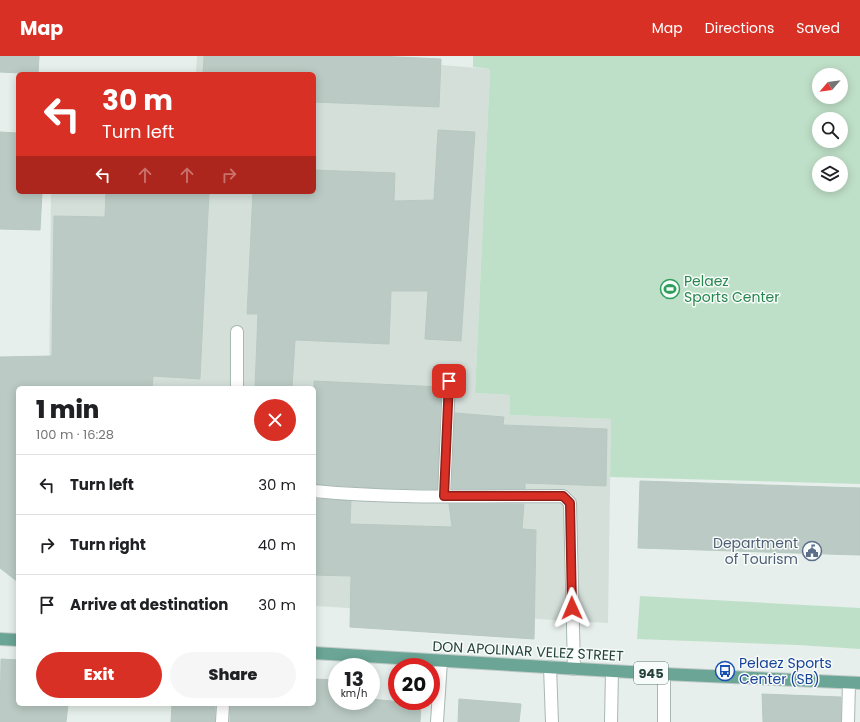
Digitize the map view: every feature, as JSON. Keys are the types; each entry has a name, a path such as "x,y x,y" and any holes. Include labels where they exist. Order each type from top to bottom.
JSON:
{"main road":[{"path":"0,639 16,640"},
{"name":"DON APOLINAR VELEZ STREET","path":"316,653 550,668 854,683"}],"street":[{"path":"237,332 237,386"},
{"path":"444,496 449,381"},
{"path":"316,491 342,494 444,496 563,496 570,503 574,669"},
{"path":"437,722 442,661"},
{"path":"550,668 552,722"},
{"path":"611,722 612,671"},
{"path":"664,674 664,722"},
{"path":"848,722 854,683"},
{"path":"222,722 223,706"}],"shaded area":[{"path":"197,56 332,56 490,69 475,393 510,395 511,415 611,419 608,623 316,606 316,386 49,386 51,194 316,194 316,72 196,72"}],"green space":[{"name":"Pelaez Sports Center","path":"473,56 860,56 860,484 610,477 611,419 510,415 510,395 475,393 490,69 473,67"},
{"path":"640,596 860,608 860,649 798,645 637,639"}],"building":[{"path":"0,56 39,56 38,72 0,72"},
{"path":"204,56 377,56 441,59 439,107 316,102 316,72 203,72"},
{"path":"438,130 475,132 461,341 425,339 428,291 391,291 389,344 295,340 292,386 255,386 258,314 247,314 253,194 316,194 316,170 395,173 394,201 434,200"},
{"path":"0,132 16,133 16,194 42,194 40,230 0,229"},
{"path":"106,194 209,194 200,379 153,376 152,386 16,386 16,580 0,568 0,357 52,356 54,216 105,217"},
{"path":"314,381 441,387 437,489 377,488 316,484 316,386 314,386"},
{"path":"455,413 504,417 503,425 607,429 606,486 525,483 525,489 452,489"},
{"path":"640,481 860,488 860,555 638,548"},
{"path":"316,499 351,501 350,524 452,527 449,504 524,504 522,529 536,530 534,639 350,627 351,576 316,575"},
{"path":"1,659 16,660 16,706 68,706 66,722 0,722"},
{"path":"316,679 328,680 328,710 380,710 380,700 388,701 388,710 421,710 420,722 230,722 230,706 316,706"},
{"path":"762,694 841,697 841,722 763,722"},
{"path":"459,699 521,704 519,722 458,722"},
{"path":"172,706 215,706 215,722 171,722"}],"place":[{"name":"Pelaez Sports Center","path":"670,289"},
{"name":"Department of Tourism","path":"812,551"},
{"name":"Pelaez Sports Center (SB)","path":"725,671"}],"route":[{"path":"449,381 444,496 563,496 570,503 572,608"}]}
